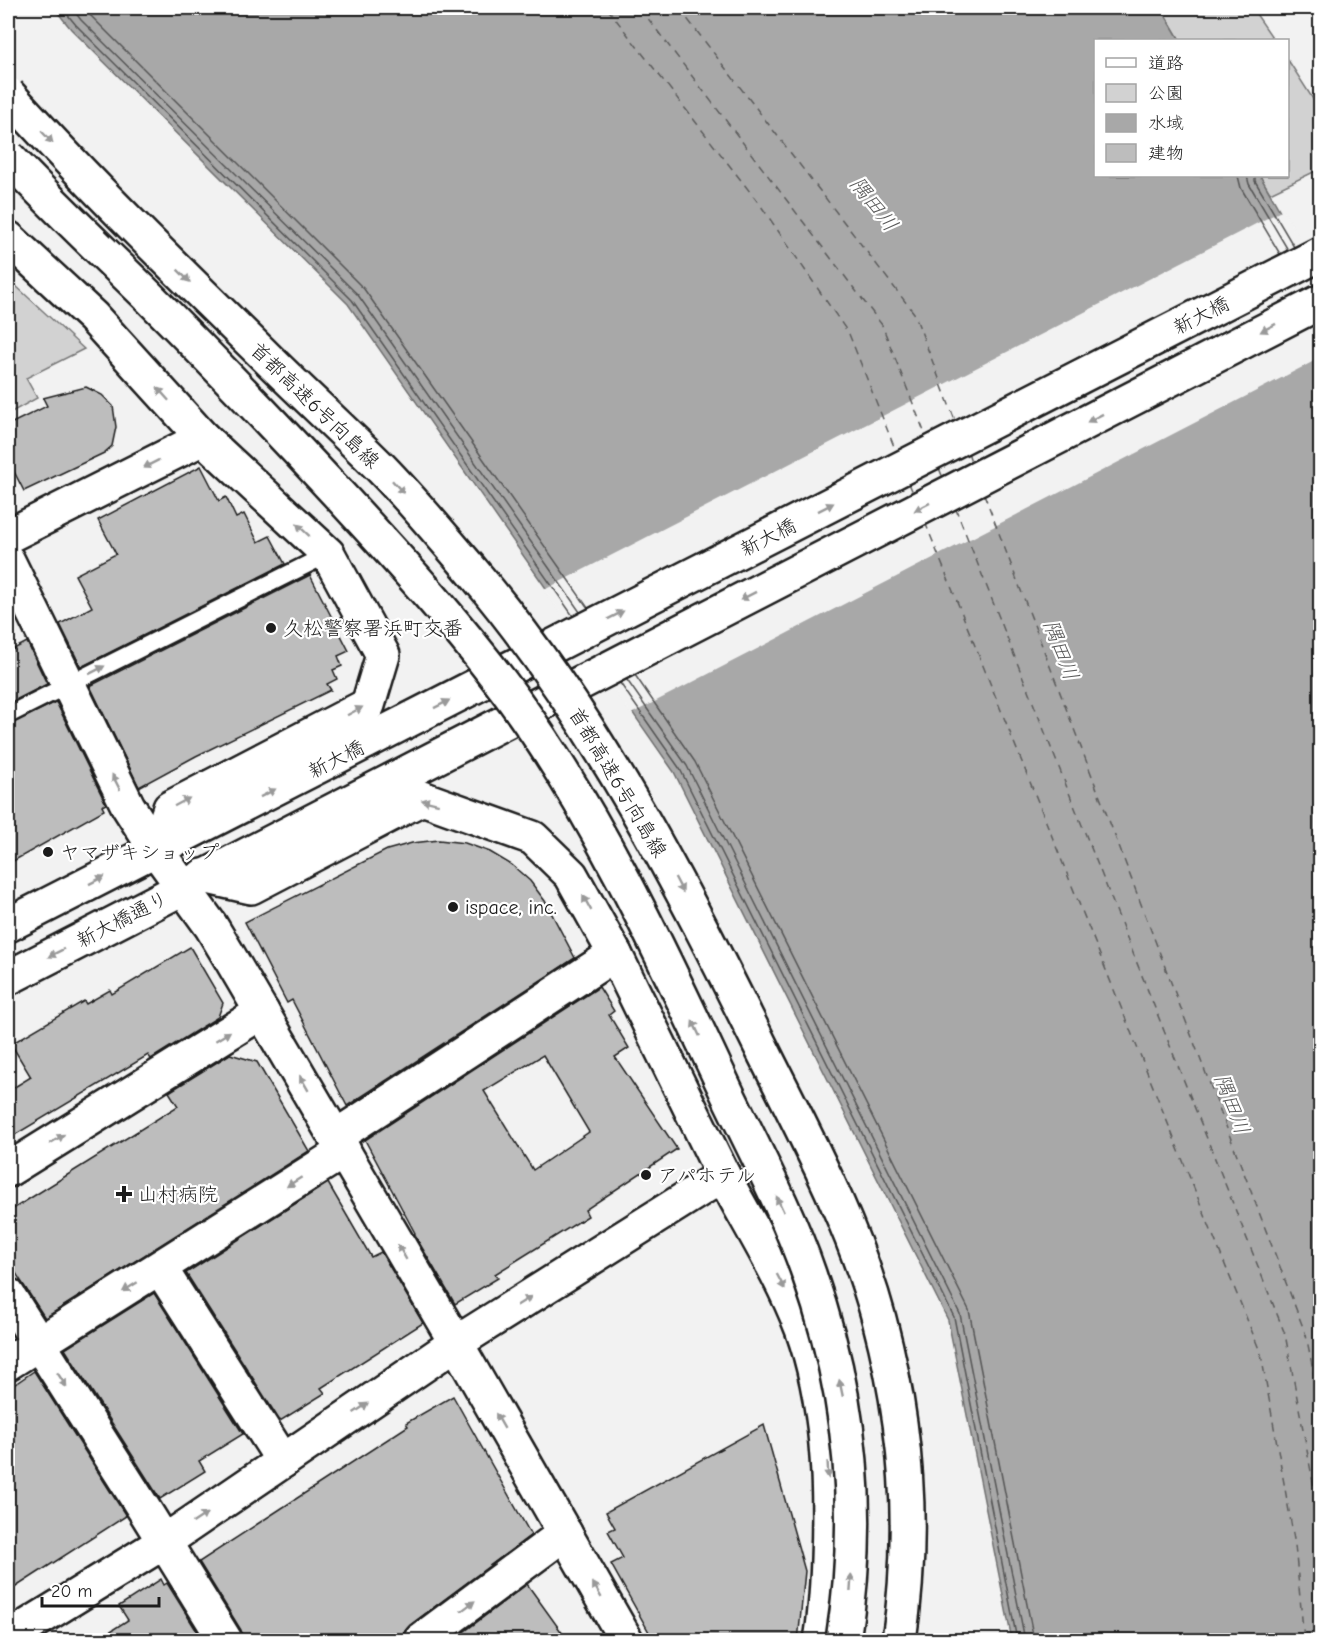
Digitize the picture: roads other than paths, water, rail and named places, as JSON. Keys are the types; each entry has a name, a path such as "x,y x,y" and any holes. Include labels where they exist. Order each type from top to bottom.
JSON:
{"main road":[{"name":"首都高速6号向島線","path":"8,94 45,135 236,328 383,470 431,524 477,577 553,678 592,734 636,807 702,927 835,1196 876,1307 893,1377 902,1433 907,1495 908,1550 899,1641"},
{"name":"首都高速6号向島線","path":"8,157 237,385 395,554 477,652 515,702 587,814 665,962 786,1218 809,1274 828,1335 843,1396 853,1496 850,1596 843,1641"},
{"path":"8,926 156,850 170,808 368,705 383,655 328,554 203,438 93,317 9,240"},
{"name":"新大橋","path":"156,850 1320,254"},
{"name":"新大橋通り","path":"8,978 1320,302"},
{"path":"8,536 203,438"},
{"path":"8,561 128,806 156,850 193,882 211,926 456,1343 626,1641"},
{"path":"193,882 251,887 422,798 533,838 572,875 615,954 723,1175 785,1290 802,1331 818,1388 826,1446 830,1512 826,1612 821,1641"},
{"path":"8,1364 160,1268 615,954"},
{"path":"8,1170 262,1012"},
{"path":"8,1638 164,1542 456,1343 723,1175"},
{"path":"160,1268 283,1461"},
{"path":"8,1295 225,1641"},
{"path":"421,1641 565,1533"}],"lane":[{"path":"8,715 328,554"}],"water":[{"name":"隅田川","path":"54,8 1161,8 1179,39 1094,39 1094,177 1261,177 1320,281 1320,1640 1012,1640 948,1320 674,772 348,304 71,29"}],"place":[{"name":"久松警察署浜町交番","path":"271,628"},
{"name":"ヤマザキショップ","path":"48,852"},
{"name":"ispace, inc.","path":"453,907"},
{"name":"アパホテル","path":"646,1175"},
{"name":"山村病院","path":"124,1194"}]}
